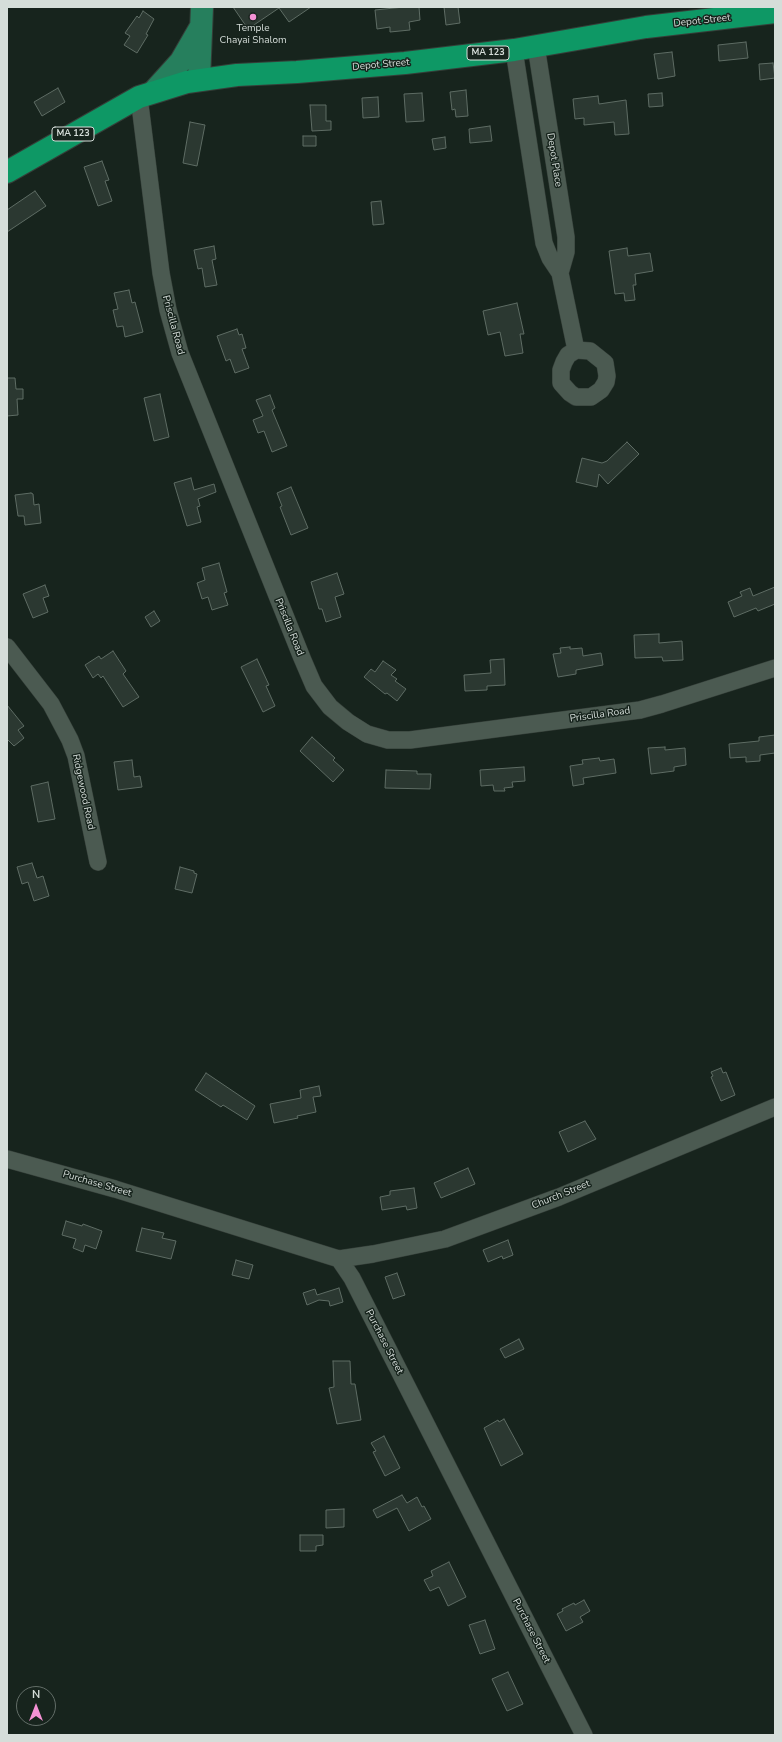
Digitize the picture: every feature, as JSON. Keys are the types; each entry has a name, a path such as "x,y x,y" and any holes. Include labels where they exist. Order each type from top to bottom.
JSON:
{"highway":[{"name":"Depot Street","path":"7,172 146,95 174,85 237,75 297,72 405,63 514,50 646,27 775,12"}],"main road":[{"path":"199,80 201,18"},
{"path":"146,95 181,61 201,18"}],"street":[{"name":"Depot Place","path":"536,46 566,237 566,252 560,273"},
{"name":"Depot Place","path":"514,50 544,243 550,258 560,273 576,350"},
{"name":"Priscilla Road","path":"146,95 160,265 168,310 180,353 302,658 318,692 334,711 357,728 377,738 410,740 640,710 775,668"},
{"name":"Ridgewood Road","path":"7,647 51,704 70,740 76,756 98,862"},
{"name":"Church Street","path":"339,1259 373,1254 445,1239 559,1197 775,1107"},
{"name":"Purchase Street","path":"7,1159 115,1189 339,1259 352,1278 584,1735"}],"building":[{"name":"Temple Chayai Shalom","path":"233,7 311,7 289,22 279,8 248,29"},
{"path":"419,7 420,20 409,22 410,30 390,32 390,27 377,29 375,10"},
{"path":"444,7 458,7 460,23 446,25"},
{"path":"143,11 154,19 146,34 148,35 137,53 124,45 130,36 125,33 137,16 139,18"},
{"path":"746,42 748,58 719,61 718,45"},
{"path":"672,52 675,76 658,79 654,54"},
{"path":"773,63 775,78 760,80 759,64"},
{"path":"58,88 65,102 42,116 34,102"},
{"path":"466,90 468,116 456,117 455,109 452,110 450,92"},
{"path":"422,93 424,121 406,122 404,94"},
{"path":"662,93 663,106 649,107 648,94"},
{"path":"598,96 599,104 626,100 629,134 615,135 614,122 584,125 584,118 575,119 573,99"},
{"path":"378,97 379,117 363,118 362,98"},
{"path":"310,105 326,105 326,121 331,121 331,130 312,131"},
{"path":"190,122 205,125 197,166 183,163"},
{"path":"490,126 492,141 470,143 469,129"},
{"path":"303,136 316,136 316,146 303,146"},
{"path":"445,137 446,148 434,150 432,139"},
{"path":"102,161 109,180 105,181 112,201 98,206 84,167"},
{"path":"35,191 46,206 7,232 7,210"},
{"path":"381,201 384,224 373,225 371,202"},
{"path":"214,246 216,259 212,260 217,285 205,287 202,268 198,269 194,250"},
{"path":"627,248 628,256 650,253 653,271 635,274 636,285 633,285 635,300 625,301 624,293 615,294 609,251"},
{"path":"129,290 132,303 135,302 143,332 125,337 123,326 117,327 113,310 118,309 114,293"},
{"path":"517,303 524,334 520,334 523,353 505,356 500,332 488,335 483,311"},
{"path":"237,329 239,335 242,334 246,348 242,349 249,368 235,373 230,359 226,361 217,336"},
{"path":"7,378 15,378 16,389 23,389 23,399 17,399 18,415 7,416"},
{"path":"160,394 169,437 154,441 144,398"},
{"path":"270,395 275,408 272,410 287,446 272,452 264,431 258,433 253,420 263,416 256,400"},
{"path":"627,442 639,454 608,484 599,474 597,487 576,482 582,458 602,463 607,461"},
{"path":"191,478 194,490 214,484 216,492 198,499 200,506 197,507 201,522 187,526 174,483"},
{"path":"291,487 308,528 291,535 280,507 282,506 277,493"},
{"path":"33,494 34,505 39,504 41,523 25,525 24,516 18,516 15,495"},
{"path":"219,563 227,592 224,593 228,605 212,610 208,597 202,599 197,583 205,580 202,568"},
{"path":"337,573 344,594 335,597 341,617 326,622 322,609 319,609 311,582"},
{"path":"45,585 49,596 43,598 48,612 33,618 23,594"},
{"path":"775,587 775,604 758,611 756,608 734,617 728,602 742,596 740,592 750,588 753,596"},
{"path":"154,611 160,621 151,627 145,617"},
{"path":"659,634 659,643 682,641 683,660 663,661 662,657 635,658 634,635"},
{"path":"570,647 570,649 582,648 583,656 601,653 603,665 576,670 576,674 558,677 553,654 561,653 560,648"},
{"path":"113,651 126,671 123,674 139,697 123,707 103,676 101,678 98,674 93,678 85,665 99,656 101,659"},
{"path":"257,659 269,685 266,686 275,706 263,712 241,667"},
{"path":"504,659 505,685 487,686 487,690 465,691 464,675 491,673 490,660"},
{"path":"383,661 396,670 391,675 397,679 395,681 406,689 397,701 387,693 385,694 364,677 371,669 375,672"},
{"path":"7,705 24,726 18,730 24,738 14,746 7,739"},
{"path":"775,735 775,753 760,755 760,761 746,762 746,757 730,758 729,744 759,741 759,737"},
{"path":"312,737 335,758 333,760 344,770 333,782 300,751"},
{"path":"665,747 665,750 685,748 686,765 674,767 674,771 651,774 648,748"},
{"path":"599,758 600,761 614,759 616,773 583,778 584,784 573,786 570,766 583,764 582,760"},
{"path":"132,760 134,777 140,776 142,787 118,790 114,762"},
{"path":"524,767 525,781 512,782 513,787 504,788 505,791 494,791 493,785 481,786 480,770"},
{"path":"386,770 417,771 417,774 431,774 430,789 385,788"},
{"path":"48,782 55,819 38,822 31,786"},
{"path":"32,863 37,878 43,876 49,896 34,901 28,882 22,884 17,867"},
{"path":"180,867 194,871 194,873 197,874 192,893 175,889"},
{"path":"721,1068 723,1073 726,1072 735,1095 721,1101 711,1077 713,1076 711,1072"},
{"path":"206,1073 255,1106 247,1120 223,1105 221,1107 195,1090"},
{"path":"319,1086 321,1096 313,1097 316,1112 297,1116 298,1118 274,1123 270,1104 301,1098 300,1090"},
{"path":"585,1121 596,1139 568,1152 559,1132"},
{"path":"468,1168 475,1184 441,1198 434,1183"},
{"path":"414,1188 417,1208 407,1210 406,1206 382,1210 380,1197 390,1195 390,1191"},
{"path":"66,1221 82,1226 83,1224 102,1231 96,1249 85,1245 83,1252 73,1248 76,1239 62,1235"},
{"path":"142,1228 164,1233 162,1238 176,1241 171,1259 136,1251"},
{"path":"508,1240 513,1255 503,1259 502,1256 488,1262 483,1250"},
{"path":"236,1260 253,1265 249,1279 232,1275"},
{"path":"397,1273 405,1295 393,1299 385,1277"},
{"path":"339,1288 343,1302 330,1306 329,1301 319,1300 307,1305 303,1293 315,1289 317,1295"},
{"path":"519,1339 524,1349 505,1358 500,1349"},
{"path":"333,1361 350,1361 351,1384 355,1384 361,1420 337,1424 329,1388 334,1387"},
{"path":"504,1419 523,1454 501,1466 484,1428 498,1420 499,1422"},
{"path":"384,1436 400,1468 385,1476 373,1452 376,1451 371,1443"},
{"path":"402,1495 407,1503 417,1497 431,1519 409,1531 397,1508 377,1518 373,1510"},
{"path":"344,1509 344,1527 326,1528 326,1510"},
{"path":"300,1535 323,1535 323,1545 316,1546 316,1551 300,1551"},
{"path":"449,1562 466,1597 448,1606 439,1587 430,1591 424,1580 433,1576 431,1571"},
{"path":"584,1600 590,1611 580,1617 583,1622 566,1631 557,1614 563,1611 562,1609 574,1603 575,1605"},
{"path":"485,1620 495,1649 480,1654 469,1625"},
{"path":"508,1672 523,1704 507,1711 492,1679"}],"place":[{"name":"Temple Chayai Shalom","path":"253,17"}]}
